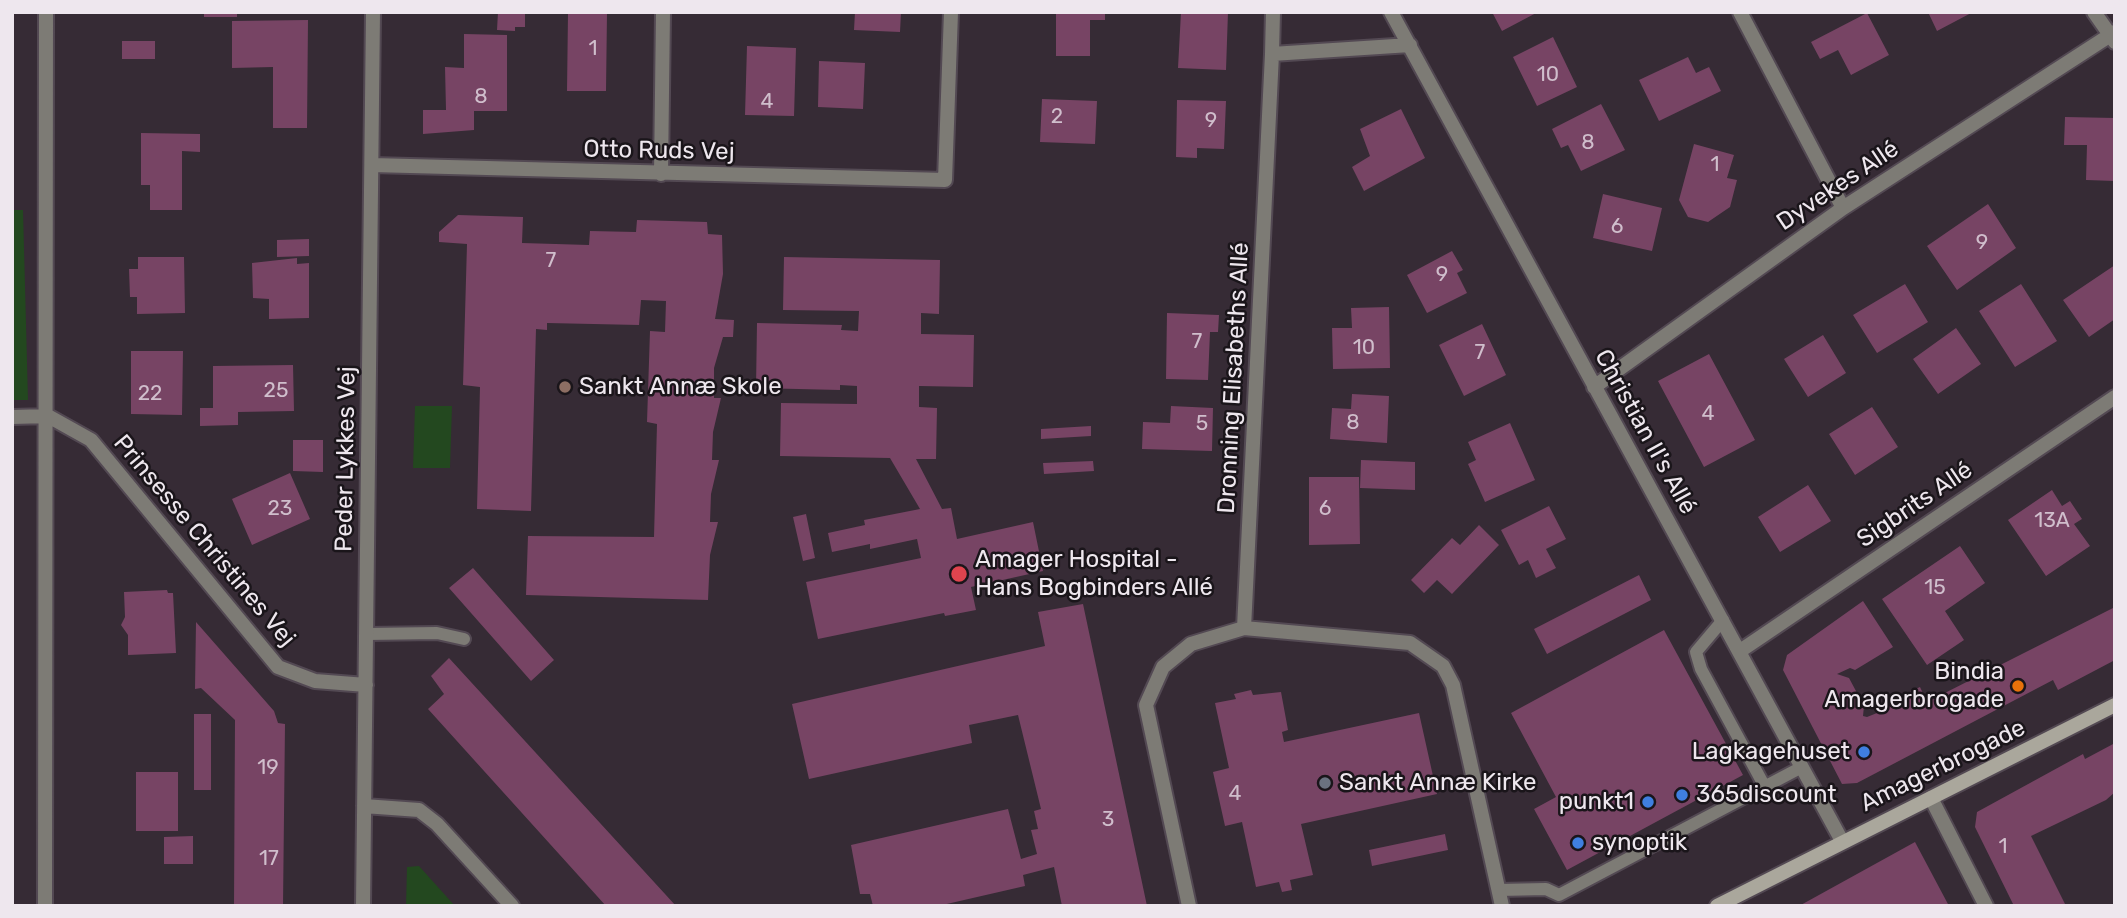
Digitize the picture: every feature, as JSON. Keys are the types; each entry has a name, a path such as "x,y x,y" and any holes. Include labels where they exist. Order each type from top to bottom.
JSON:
{"street":[{"path":"45,906 48,416 46,12"},
{"name":"Peder Lykkes Vej","path":"363,906 373,12"},
{"path":"661,174 663,12"},
{"name":"Otto Ruds Vej","path":"372,165 945,180 951,12"},
{"path":"1273,12 1272,54 1410,45"},
{"name":"Christian II's Allé","path":"1391,12 1842,841"},
{"path":"1740,12 1843,208"},
{"path":"2094,12 2113,37"},
{"name":"Dyvekes Allé","path":"1594,387 1843,208 2113,37"},
{"name":"Dronning Elisabeths Allé","path":"1244,628 1272,54"},
{"name":"Sigbrits Allé","path":"1740,651 2115,397"},
{"path":"12,417 48,416"},
{"name":"Prinsesse Christines Vej","path":"48,416 91,440 278,667 315,681 366,685"},
{"path":"1189,906 1146,705 1163,667 1191,644 1244,628 1410,643 1443,666 1453,685 1502,906"},
{"name":"Amagerbrogade","path":"1717,906 2115,705"},
{"path":"1931,798 1986,906"},
{"path":"364,806 419,810 437,824 512,906"}],"lane":[{"path":"1723,620 1696,652 1701,669 1765,787"},
{"path":"367,634 437,633 464,639"},
{"path":"1499,890 1546,889 1559,895 1802,767"}],"green space":[{"path":"12,210 23,210 28,400 12,400"},
{"path":"415,406 452,406 450,468 413,468"},
{"path":"419,866 455,906 406,906 407,867"}],"building":[{"path":"204,12 237,12 237,17 204,17"},
{"path":"498,12 525,12 525,27 515,27 515,31 497,30"},
{"path":"855,12 901,12 900,32 854,30"},
{"path":"1105,12 1105,20 1090,20 1090,56 1056,56 1056,13"},
{"path":"1181,12 1228,12 1226,70 1178,68"},
{"path":"1492,12 1538,12 1502,31"},
{"path":"1928,12 1973,12 1937,31"},
{"path":"568,13 607,13 606,91 567,91"},
{"path":"1867,13 1889,55 1851,75 1838,50 1820,59 1811,42"},
{"path":"308,20 307,128 273,128 273,67 232,68 232,21"},
{"path":"464,34 507,35 507,111 474,111 474,130 423,134 423,110 446,110 445,67 464,68"},
{"path":"1553,37 1577,87 1537,106 1513,57"},
{"path":"122,41 155,41 155,59 122,59"},
{"path":"747,46 796,48 794,116 745,115"},
{"path":"1688,57 1696,73 1709,67 1721,91 1659,121 1639,80"},
{"path":"819,61 865,63 863,109 818,107"},
{"path":"1042,99 1097,101 1095,144 1040,142"},
{"path":"1177,100 1226,101 1224,149 1197,148 1197,158 1176,157"},
{"path":"1601,104 1625,150 1581,171 1568,145 1561,148 1552,129"},
{"path":"1401,109 1425,158 1364,191 1352,167 1370,156 1360,129"},
{"path":"2065,117 2115,118 2115,181 2086,180 2087,145 2064,145"},
{"path":"141,133 200,134 200,152 182,151 182,210 150,210 150,185 141,185"},
{"path":"1694,144 1734,155 1727,178 1737,180 1730,207 1708,222 1688,217 1679,200"},
{"path":"1603,194 1662,208 1652,251 1593,238"},
{"path":"1988,204 2016,248 1957,290 1927,246"},
{"path":"458,215 523,217 522,243 589,245 590,231 636,232 637,220 707,222 708,234 722,235 723,274 715,319 734,320 733,337 723,337 714,368 714,398 721,398 713,432 712,460 719,460 711,494 710,522 718,522 710,555 708,600 526,595 528,536 654,537 657,424 647,422 650,331 665,332 666,301 641,300 639,325 547,323 547,330 536,329 531,511 477,509 480,387 463,385 467,244 439,242 439,232"},
{"path":"309,239 309,256 277,257 277,240"},
{"path":"1452,251 1463,270 1457,273 1467,293 1427,313 1407,275"},
{"path":"138,257 184,257 185,313 137,314 137,297 130,297 129,269 138,269"},
{"path":"784,257 940,260 939,314 921,313 921,334 974,335 973,387 919,386 919,407 937,408 936,459 916,459 942,509 951,508 957,539 1033,522 1043,571 971,587 976,610 945,616 944,613 818,639 806,582 921,558 917,539 870,549 870,544 832,552 828,533 865,525 864,520 920,509 890,458 780,456 781,403 857,404 857,386 840,385 840,390 756,388 757,323 842,325 841,330 858,331 859,311 783,310"},
{"path":"297,258 297,264 309,263 309,318 269,319 269,299 253,298 252,263"},
{"path":"2115,265 2115,319 2089,337 2063,300"},
{"path":"1905,284 1928,322 1877,353 1853,315"},
{"path":"2021,284 2057,341 2015,367 1979,311"},
{"path":"1389,307 1390,368 1333,369 1332,328 1352,328 1351,308"},
{"path":"1167,313 1219,315 1218,332 1210,332 1208,380 1166,379"},
{"path":"1482,324 1506,375 1464,396 1439,345"},
{"path":"1956,328 1981,364 1938,394 1913,359"},
{"path":"1823,335 1846,373 1808,397 1784,359"},
{"path":"131,351 183,351 182,415 131,414"},
{"path":"1709,354 1755,440 1704,467 1658,381"},
{"path":"293,365 294,411 238,412 238,425 200,426 200,408 213,408 213,366"},
{"path":"1352,394 1389,396 1387,443 1330,439 1332,408 1351,409"},
{"path":"1171,406 1213,408 1212,451 1142,449 1143,422 1170,423"},
{"path":"1872,407 1898,447 1855,475 1829,434"},
{"path":"1510,423 1535,480 1485,502 1468,464 1476,460 1468,442"},
{"path":"1091,426 1091,436 1041,439 1041,429"},
{"path":"293,440 323,440 323,472 293,471"},
{"path":"1361,460 1415,462 1415,490 1360,488"},
{"path":"1093,461 1094,471 1044,474 1043,463"},
{"path":"290,473 310,519 252,545 232,499"},
{"path":"1309,477 1359,477 1360,544 1309,545"},
{"path":"1808,485 1831,521 1780,552 1758,517"},
{"path":"2052,490 2062,506 2070,501 2082,519 2074,524 2090,546 2046,576 2008,520"},
{"path":"1549,506 1566,539 1546,549 1556,568 1536,578 1528,560 1519,565 1501,530"},
{"path":"806,514 815,558 803,561 793,517"},
{"path":"1479,525 1499,545 1452,594 1437,580 1424,593 1411,580 1452,538 1460,545"},
{"path":"1960,546 1985,583 1945,611 1964,640 1927,665 1882,599"},
{"path":"473,568 554,660 531,681 449,588"},
{"path":"1639,575 1651,600 1547,654 1534,629"},
{"path":"167,590 168,593 173,593 176,653 128,655 128,635 121,625 125,617 124,592"},
{"path":"1863,601 1893,647 1855,670 1850,668 1837,674 1849,678 1864,706 1863,716 1867,717 1877,713 1881,705 1920,687 1927,702 2115,607 2115,660 2058,690 2053,680 1857,783 1842,784 1783,670 1787,655"},
{"path":"1083,604 1147,906 1062,906 1054,867 1023,875 1025,886 938,906 873,906 870,894 860,894 851,845 1008,809 1021,859 1037,854 1031,830 1038,829 1034,811 1041,809 1018,715 969,725 972,743 809,779 792,704 1045,646 1038,612"},
{"path":"196,622 274,711 278,723 285,724 283,906 234,906 235,720 201,688 195,689"},
{"path":"1664,630 1743,775 1567,870 1534,809 1556,797 1511,713"},
{"path":"449,658 676,906 606,906 428,709 444,694 431,676"},
{"name":"Sankt Annæ Kirke","path":"1251,690 1253,695 1281,692 1288,730 1282,732 1284,742 1419,713 1437,794 1301,824 1313,875 1290,880 1292,890 1282,892 1279,882 1256,887 1242,822 1225,826 1213,772 1229,768 1215,703 1236,699 1234,694"},
{"path":"194,714 211,714 211,790 194,790"},
{"path":"2115,743 2115,792 2106,800 2031,836 2066,906 2014,906 1975,827 1977,812 2083,754 2085,759"},
{"path":"136,772 178,772 178,831 136,831"},
{"path":"1445,834 1448,850 1372,866 1369,850"},
{"path":"193,836 193,864 164,864 164,837"},
{"path":"1915,842 1949,906 1799,906"}],"place":[{"name":"Sankt Annæ Skole","path":"565,387"},
{"name":"Amager Hospital - Hans Bogbinders Allé","path":"959,574"},
{"name":"Bindia Amagerbrogade","path":"2018,686"},
{"name":"Lagkagehuset","path":"1864,752"},
{"name":"Sankt Annæ Kirke","path":"1325,783"},
{"name":"365discount","path":"1682,795"},
{"name":"punkt1","path":"1648,802"},
{"name":"synoptik","path":"1578,843"}]}
